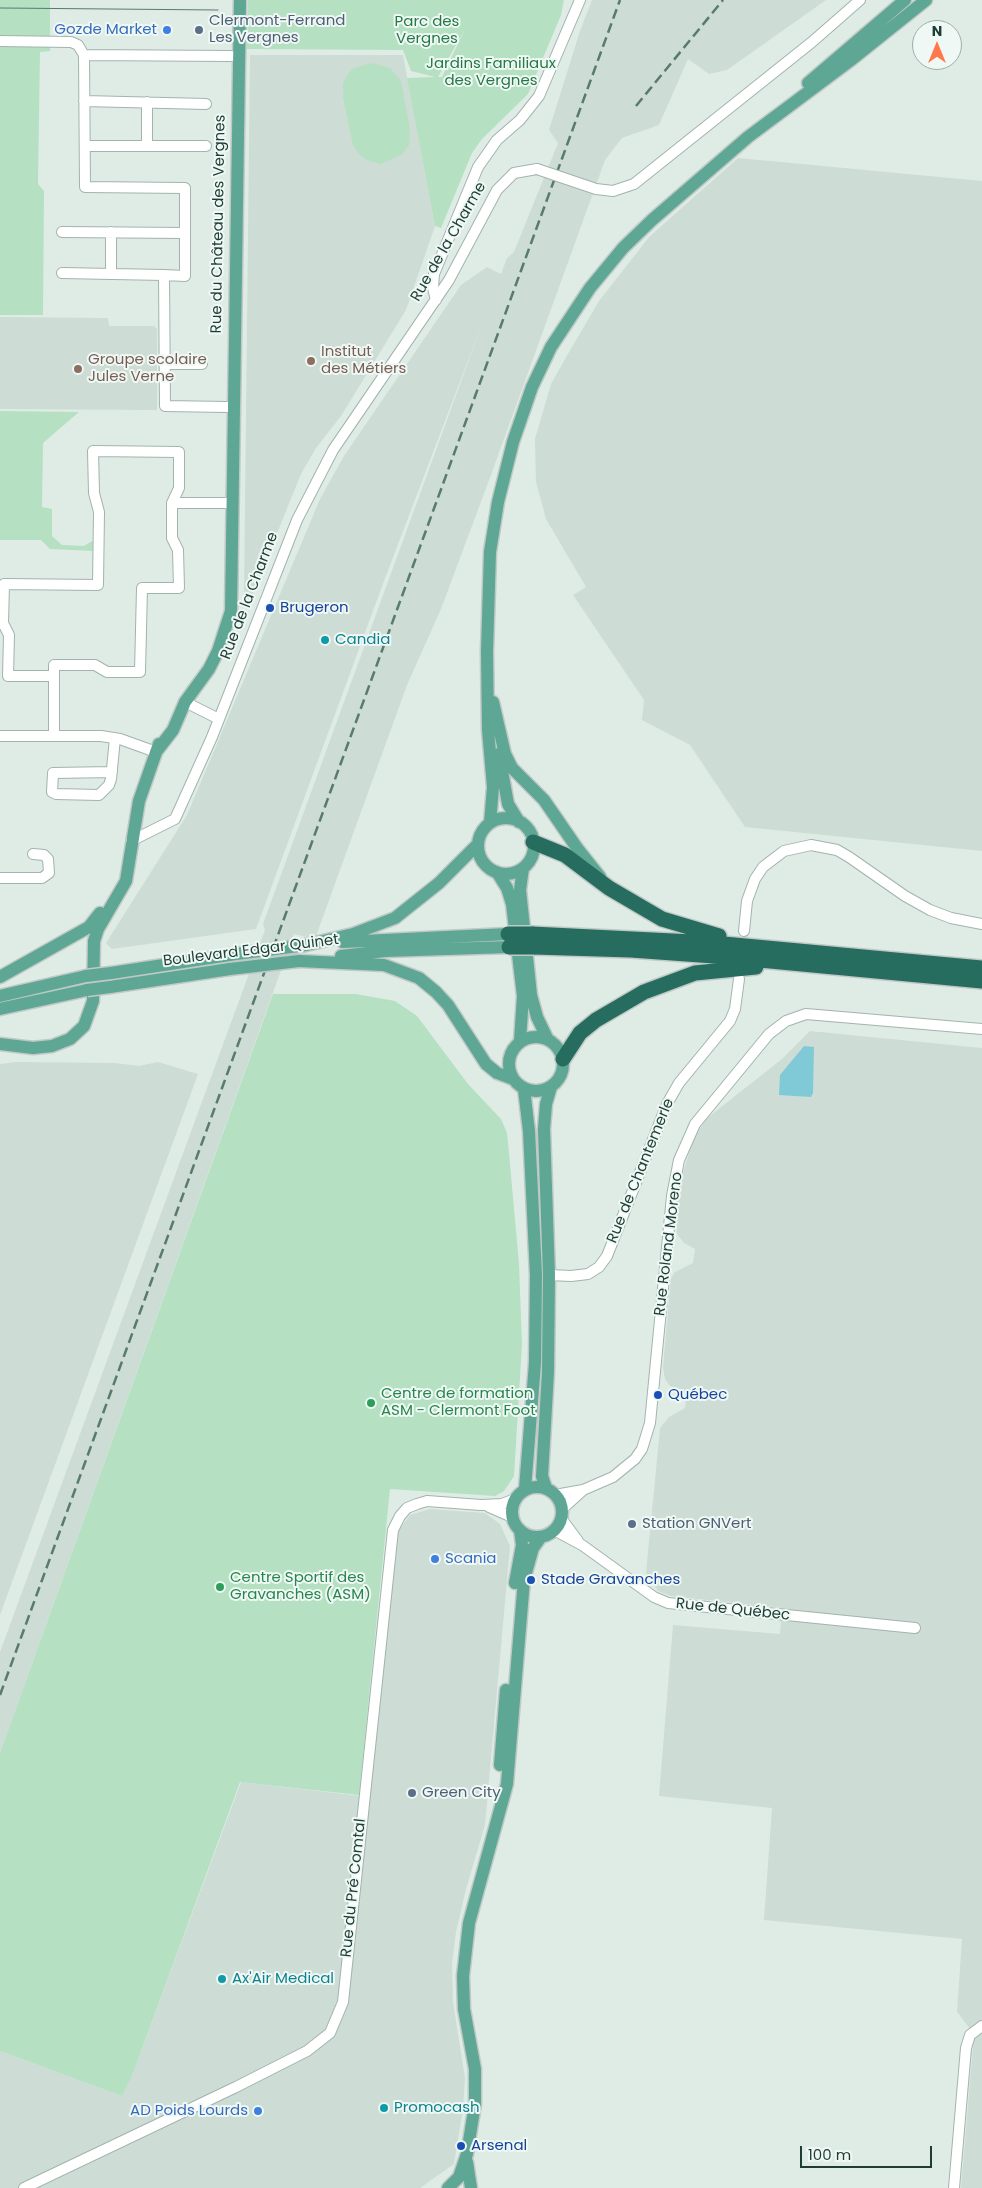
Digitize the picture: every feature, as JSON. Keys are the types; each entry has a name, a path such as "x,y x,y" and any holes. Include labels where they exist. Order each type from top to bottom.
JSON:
{"highway":[{"path":"533,842 565,855 609,888 662,919 689,928 775,948"},
{"path":"508,941 661,939 982,968"},
{"path":"533,941 982,981"},
{"path":"563,1059 580,1033 596,1020 644,992 695,973 756,968 795,971 870,970"}],"main road":[{"name":"Rue du Château des Vergnes","path":"230,504 227,407 232,0"},
{"name":"Rue du Château des Vergnes","path":"156,752 173,730 185,702 209,669 226,628 240,0"},
{"path":"490,823 493,787 488,730 487,600 490,552 498,502 523,412 550,347 577,305 623,248 682,192 905,0"},
{"path":"748,137 851,60 926,0"},
{"path":"489,688 508,804 519,822 531,834 533,842 532,856 523,868 520,896 531,995 537,1017 546,1038"},
{"path":"489,688 505,754 512,768 544,800 577,848 609,888"},
{"path":"0,1044 33,1048 52,1046 70,1039 84,1026 93,1001 94,942 98,929 126,881 139,801 156,752"},
{"path":"519,822 504,818 490,823 480,836 478,844 482,862 497,872 506,874 523,868"},
{"path":"306,945 353,934 395,918 439,883 478,844"},
{"path":"0,977 89,927 111,900 127,866"},
{"path":"497,872 507,888 512,904 523,996 520,1041"},
{"path":"306,945 508,941"},
{"name":"Boulevard Edgar Quinet","path":"0,1010 87,990 230,969 385,951 508,941"},
{"name":"Boulevard Edgar Quinet","path":"0,996 86,976 306,945"},
{"path":"299,961 384,965 419,978 448,1005 486,1064 497,1073 513,1079 524,1088 542,1091 550,1087 561,1075 563,1059 554,1043 538,1036 520,1041 514,1047 508,1063 513,1079"},
{"path":"448,2188 459,2177 467,2154 475,2104 475,2078 464,2009 463,1976 468,1923 495,1830 506,1784 524,1580 533,1548 541,1536 554,1530 562,1514 542,1476 548,1372 548,1275 544,1130 546,1104 550,1087"},
{"path":"524,1088 529,1131 536,1275 535,1363 525,1489"},
{"path":"495,1830 515,1585 522,1545 520,1530 512,1517 515,1499 525,1489 539,1487 551,1491"},
{"path":"520,1530 526,1534 541,1536"},
{"path":"467,2154 471,2188"}],"street":[{"path":"436,300 433,288 434,274 478,168 497,140 520,120 539,96 580,0"},
{"name":"Rue de la Charme","path":"131,841 175,819 219,719 297,520 333,450 449,280 497,190 514,174 537,169 596,189 613,191 634,184 812,42 860,0"},
{"path":"0,41 72,42 78,45 84,55 85,187 186,188 185,276 62,273"},
{"path":"84,55 231,56"},
{"path":"84,101 206,104"},
{"path":"147,102 147,145"},
{"path":"85,146 206,146"},
{"path":"62,232 185,233"},
{"path":"111,232 111,274"},
{"path":"164,275 164,406 227,407"},
{"path":"164,364 202,364"},
{"path":"54,676 4,676 9,635 3,623 4,584 98,585 99,512 94,493 93,452 179,452 179,488 172,503 172,538 178,550 178,588 142,588 140,672 107,672 95,665 54,665 54,676 54,736"},
{"path":"172,503 230,504"},
{"path":"185,702 219,719"},
{"path":"0,736 115,738 156,752"},
{"path":"112,772 54,773 52,792 56,794 99,795 109,785 112,772 115,738"},
{"path":"744,931 749,895 755,879 763,867 784,851 811,845 837,850 930,910 951,918 982,924"},
{"path":"0,878 42,878 49,873 48,859 44,855 33,854"},
{"name":"Rue de Chantemerle","path":"548,1275 571,1276 588,1274 599,1268 607,1256 667,1104 679,1082 730,1021 738,979"},
{"name":"Rue Roland Moreno","path":"583,1490 624,1470 635,1460 647,1438 672,1196 680,1160 695,1124 768,1034 786,1021 806,1014 982,1029"},
{"path":"551,1491 583,1490"},
{"path":"562,1514 583,1490"},
{"name":"Rue du Pré Comtal","path":"24,2188 236,2087 307,2051 330,2033 343,2002 393,1530 400,1516 407,1508 417,1504 437,1502 481,1505 502,1504 515,1499"},
{"name":"Rue du Pré Comtal","path":"481,1505 512,1517"},
{"name":"Rue de Québec","path":"562,1514 582,1545"},
{"name":"Rue de Québec","path":"554,1530 582,1545 654,1597 668,1604 915,1628"},
{"path":"954,2188 966,2048 970,2036 982,2026"}],"shaded area":[{"path":"592,0 826,0 727,70 709,74 688,59 659,125 622,138 605,160 491,475 441,609 407,685 315,939 294,934 0,1753 0,1652 265,930 263,924 482,324 384,581 256,929 112,949 106,943 187,815 320,499 344,456 461,285 487,267 501,274 507,258 514,252 558,143 549,130 580,31"},
{"name":"Institut des Métiers","path":"250,55 403,55 435,226 406,310 341,416 316,448 301,474 250,600 244,597"},
{"path":"738,158 982,181 982,851 745,827 690,745 642,720 644,700 573,595 586,587 546,519 536,482 535,439 551,384 599,301 649,237"},
{"name":"Groupe scolaire Jules Verne","path":"0,317 108,318 109,326 154,326 157,329 157,410 0,409"},
{"path":"810,1031 982,1048 982,2188 961,2188 974,2034 957,2012 962,1939 764,1920 772,1808 659,1796 673,1625 780,1634 782,1608 671,1596 658,1591 646,1573 660,1428 669,1417 685,1408 687,1392 670,1386 665,1379 663,1367 671,1278 675,1272 693,1263 695,1249 684,1243 677,1234 678,1189 693,1140 706,1119 782,1059"},
{"path":"15,1062 115,1063 139,1066 158,1062 198,1074 0,1615 0,1064"},
{"path":"430,1509 485,1513 500,1524 510,1546 485,1825 466,1889 456,1932 452,1964 453,2002 465,2078 463,2109 454,2164 420,2188 0,2188 0,2051 122,2096 132,2076 241,1782 370,1797 398,1531 410,1515"}],"green space":[{"path":"0,0 50,0 50,51 40,52 38,184 44,191 43,315 0,315"},
{"path":"248,0 564,0 561,15 528,94 482,139 472,153 441,228 435,226 407,78 435,77 411,71 403,50 247,49","holes":["465,29 442,77 438,77"]},
{"path":"371,63 390,68 401,81 410,130 409,145 402,154 381,164 367,160 359,154 353,145 343,97 343,84 347,75 354,68"},
{"path":"0,411 79,412 43,443 42,507 52,509 52,536 62,545 84,546 94,540 94,551 50,549 41,540 0,540"},
{"name":"Centre Sportif des Gravanches (ASM)","path":"273,994 356,994 395,1001 417,1016 468,1084 501,1119 507,1133 509,1153 519,1264 522,1344 514,1476 504,1491 495,1496 390,1489 359,1795 240,1782 132,2076 122,2096 0,2051 0,1753"}],"water":[{"path":"804,1046 814,1047 813,1093 811,1097 779,1095 780,1075"}],"tram line":[{"path":"0,8 218,10"}],"railway":[{"path":"0,1695 620,0"},
{"path":"636,106 723,0"}],"place":[{"name":"Gozde Market","path":"167,30"},
{"name":"Clermont-Ferrand Les Vergnes","path":"199,30"},
{"name":"Institut des Métiers","path":"311,361"},
{"name":"Groupe scolaire Jules Verne","path":"78,369"},
{"name":"Brugeron","path":"270,608"},
{"name":"Candia","path":"325,640"},
{"name":"Québec","path":"658,1395"},
{"name":"Centre de formation ASM - Clermont Foot","path":"371,1403"},
{"name":"Station GNVert","path":"632,1524"},
{"name":"Scania","path":"435,1559"},
{"name":"Stade Gravanches","path":"531,1580"},
{"name":"Centre Sportif des Gravanches (ASM)","path":"220,1587"},
{"name":"Green City","path":"412,1793"},
{"name":"Ax'Air Medical","path":"222,1979"},
{"name":"Promocash","path":"384,2108"},
{"name":"AD Poids Lourds","path":"258,2111"},
{"name":"Arsenal","path":"461,2146"}],"park label":[{"name":"Parc des Vergnes","path":"427,30"},
{"name":"Jardins Familiaux des Vergnes","path":"491,72"}]}
